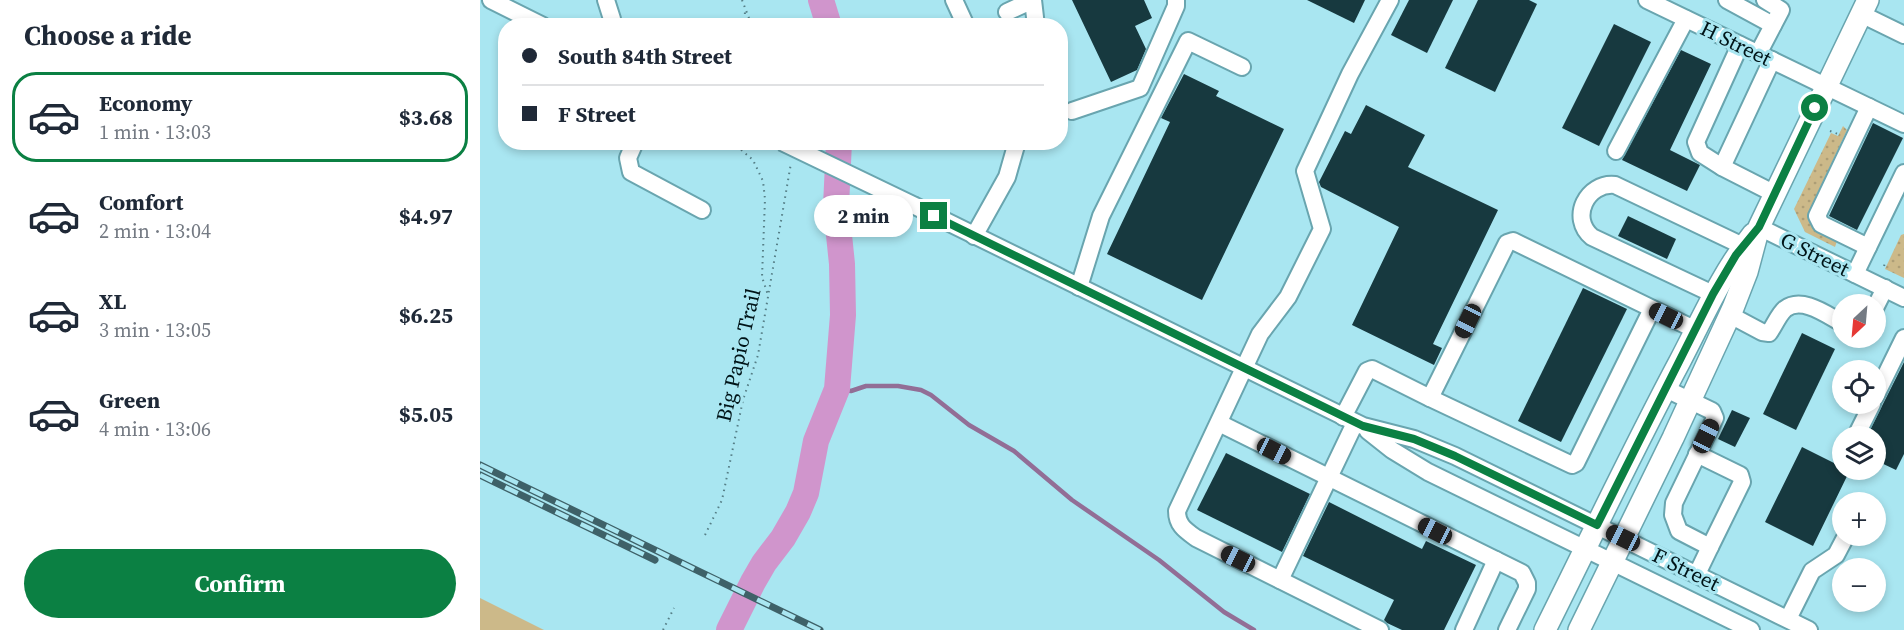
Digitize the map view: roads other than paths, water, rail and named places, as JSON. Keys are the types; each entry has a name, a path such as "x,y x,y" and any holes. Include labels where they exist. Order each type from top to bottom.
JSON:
{"main road":[{"path":"1579,630 1730,315 1747,272 1759,227 1864,7"},
{"path":"1545,630 1713,294 1743,246 1759,227"}],"street":[{"path":"606,0 612,18"},
{"path":"954,0 962,18"},
{"path":"1007,13 1033,0 1035,18"},
{"path":"1072,111 1140,88 1176,6 1176,0"},
{"path":"1380,630 1196,538 1182,527 1177,511 1260,334 1288,297 1322,230 1305,171 1350,74 1390,0"},
{"name":"H Street","path":"1647,0 1904,124"},
{"path":"1727,0 1773,25"},
{"path":"1722,167 1765,57 1773,25 1781,10 1765,0"},
{"path":"494,1 527,18"},
{"path":"1864,7 1903,33"},
{"path":"1616,151 1686,19"},
{"path":"1079,287 1101,216 1188,41 1242,67"},
{"path":"1740,45 1696,142 1700,153 1774,194"},
{"path":"1868,247 1821,224 1817,216 1869,107"},
{"path":"632,150 628,158 631,172 702,210"},
{"name":"F Street","path":"791,150 915,206 1354,422 1392,450 1428,472 1751,630"},
{"path":"974,236 1007,177 1015,150"},
{"path":"1855,274 1904,172"},
{"path":"1713,294 1592,237 1582,227 1581,214 1591,193 1598,186 1615,185 1743,246"},
{"name":"G Street","path":"1759,227 1904,298"},
{"path":"1430,398 1507,243 1513,241 1696,330"},
{"path":"1882,294 1885,288"},
{"path":"1730,315 1762,332 1769,333 1784,310 1799,305 1810,307 1832,318"},
{"path":"1280,580 1330,478 1354,422 1367,370 1372,369 1572,465 1576,463 1652,309"},
{"path":"1886,375 1904,338"},
{"path":"1666,389 1712,411 1715,418 1674,504 1673,515 1679,531 1710,547"},
{"name":"F Street","path":"1354,422 1414,439 1455,456 1809,630"},
{"path":"1219,423 1522,573 1527,589 1507,630"},
{"path":"1697,454 1740,475 1742,482 1697,574"},
{"path":"1788,619 1812,571 1836,555 1841,546"},
{"path":"1464,630 1496,560"}],"waterway":[{"path":"821,0 827,18"},
{"path":"729,630 764,563 783,538 798,512 806,493 816,441 837,389 843,315 842,264 836,206 839,150"},
{"path":"837,389 851,391 866,386 898,386 921,390 931,395 969,425 1014,451 1072,500 1159,560 1224,612 1254,630"}],"railway":[{"path":"480,465 820,630"},
{"path":"480,475 655,560"}]}
